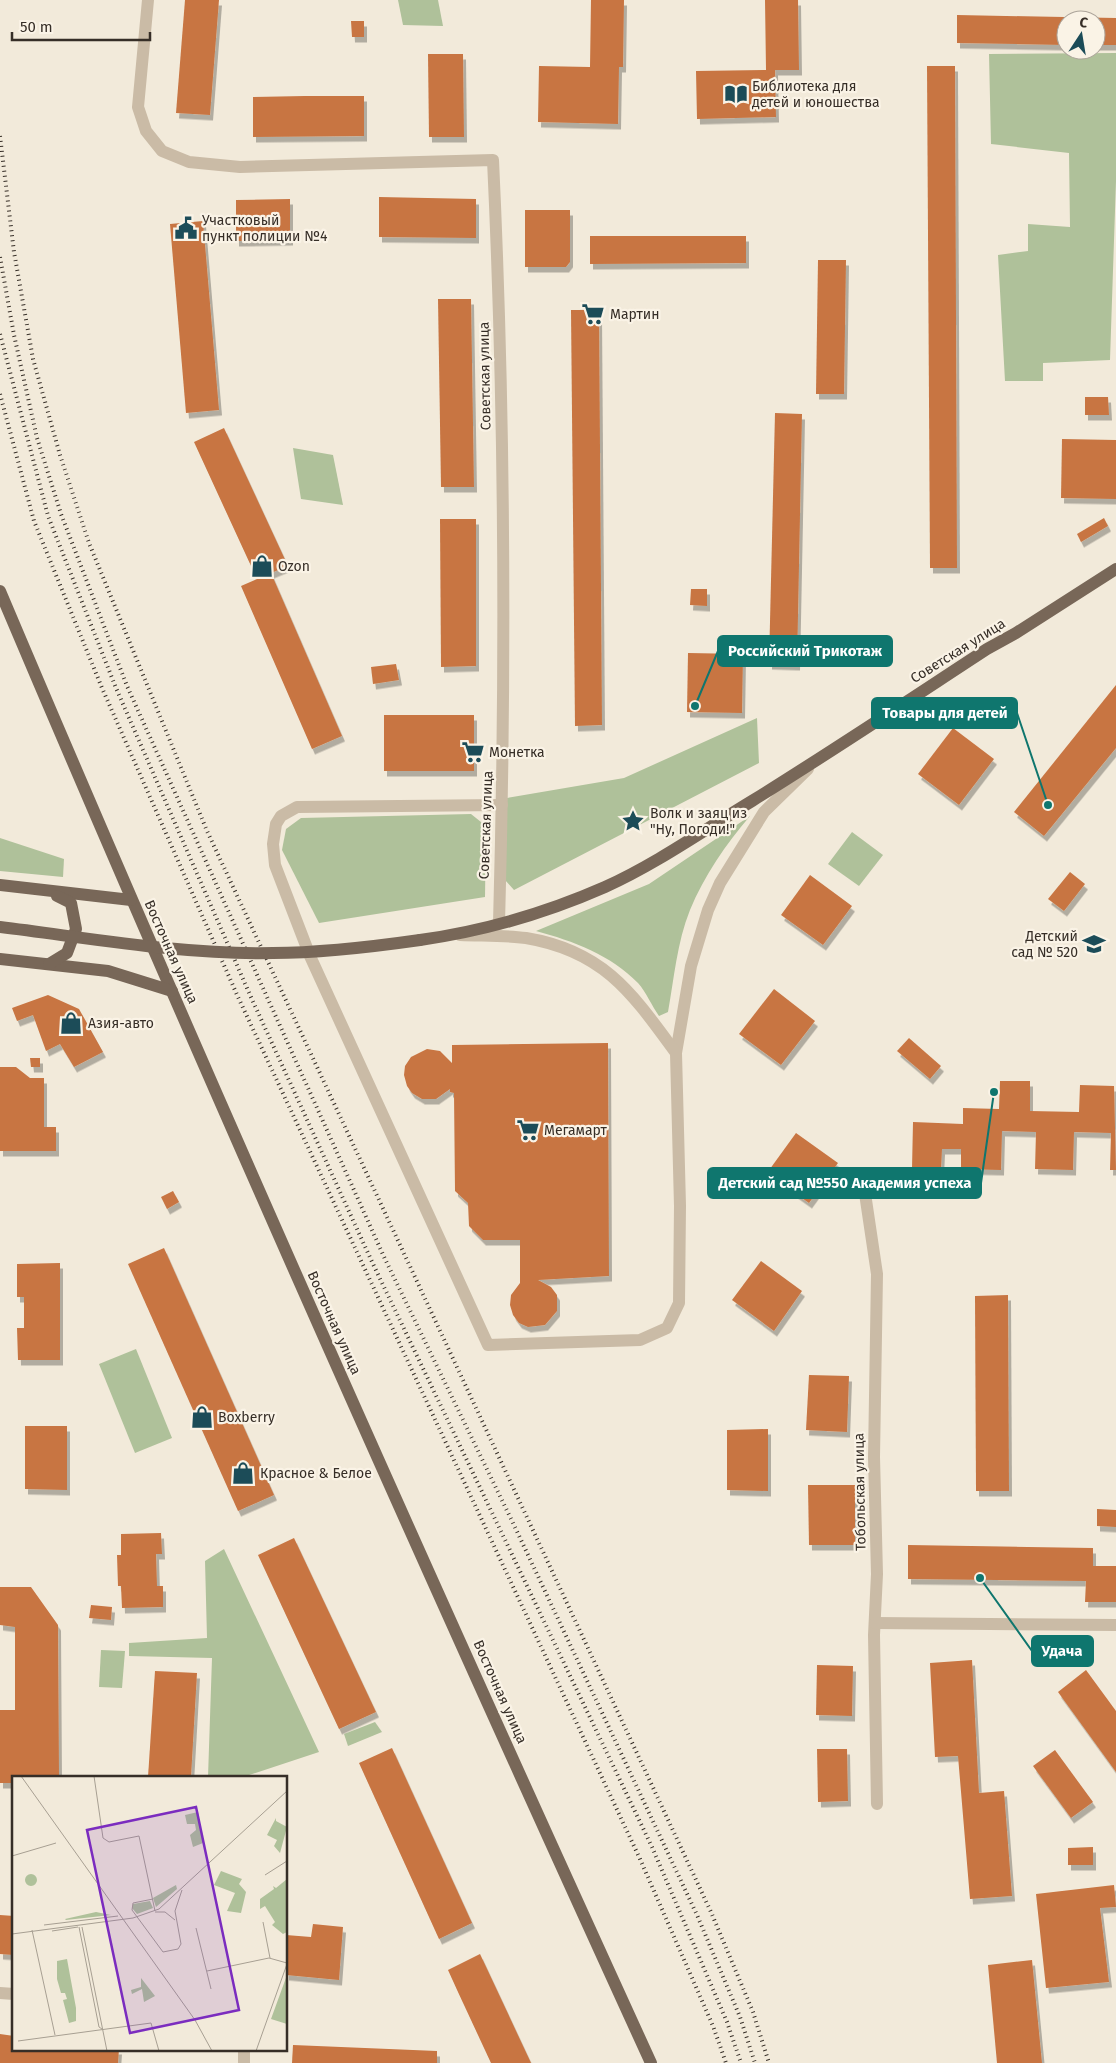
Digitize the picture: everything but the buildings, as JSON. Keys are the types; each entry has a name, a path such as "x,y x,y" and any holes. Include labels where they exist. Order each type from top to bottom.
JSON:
{"main road":[{"name":"Советская улица","path":"0,927 180,949 272,954 358,949 459,935 536,915 606,886 671,850 818,760 987,648 1016,633 1116,569"},
{"name":"Восточная улица","path":"0,591 131,900 277,1232 651,2063"},
{"path":"0,885 131,900"},
{"path":"46,890 71,902 76,929 66,953 48,964"},
{"path":"0,959 108,971 172,991"}],"street":[{"name":"Советская улица","path":"148,0 138,107 146,131 162,151 189,162 240,167 493,160 499,277 504,672 499,924"},
{"path":"502,805 297,807 281,816 276,824 273,844 275,865 310,956 488,1345 640,1340 667,1328 679,1303 680,1215 676,1053 691,966 708,910 720,883 764,812 818,760"},
{"path":"459,935 524,938 560,945 592,960 621,982 646,1011 676,1053"},
{"name":"Тобольская улица","path":"863,1180 877,1274 874,1457 877,1574 874,1635 877,1804"},
{"path":"875,1622 1116,1625"},
{"path":"244,2050 244,2063"}],"green space":[{"path":"398,0 438,0 443,26 403,25"},
{"path":"1056,53 1056,60 1106,60 1106,53 1116,53 1116,181 1110,360 1043,363 1043,381 1005,381 998,255 1028,251 1028,224 1070,227 1069,153 991,144 989,54"},
{"path":"293,448 333,455 343,505 301,499"},
{"path":"757,718 759,763 514,890 505,880 507,798 624,778"},
{"path":"471,814 486,826 485,897 319,923 282,850 286,829 301,818"},
{"path":"750,816 716,861 690,910 679,948 668,1012 659,1016 638,983 616,964 577,944 536,931 649,884"},
{"path":"852,832 883,855 859,886 828,864"},
{"path":"0,838 64,859 63,877 0,871"},
{"path":"136,1349 172,1438 135,1453 99,1364"},
{"path":"224,1549 319,1752 246,1776 208,1776 212,1658 129,1656 129,1643 207,1638 205,1561"},
{"path":"101,1650 125,1651 122,1688 99,1687"},
{"path":"375,1722 382,1732 348,1746 344,1734"}],"railway":[{"path":"0,136 14,252 33,359 60,455 89,543 207,831 711,1912 753,2012 769,2063"},
{"path":"0,257 14,335 37,438 61,514 127,686 385,1259 513,1523 697,1915 740,2017 755,2063"},
{"path":"0,334 48,516 116,688 250,995 373,1264 652,1847 727,2022 741,2063"},
{"path":"0,394 34,521 102,688 238,997 640,1859 713,2026 726,2063"}],"place":[{"name":"Библиотека для детей и юношества","path":"736,94"},
{"name":"Участковый пункт полиции №4","path":"186,228"},
{"name":"Мартин","path":"593,314"},
{"name":"Ozon","path":"262,566"},
{"name":"Российский Трикотаж","path":"695,706"},
{"name":"Монетка","path":"473,752"},
{"name":"Товары для детей","path":"1048,805"},
{"name":"Волк и заяц из \"Ну, Погоди!\"","path":"633,821"},
{"name":"Детский сад № 520","path":"1094,944"},
{"name":"Азия-авто","path":"71,1023"},
{"name":"Детский сад №550 Академия успеха","path":"994,1092"},
{"name":"Мегамарт","path":"528,1130"},
{"name":"Boxberry","path":"202,1417"},
{"name":"Красное & Белое","path":"243,1473"},
{"name":"Удача","path":"980,1578"}]}
